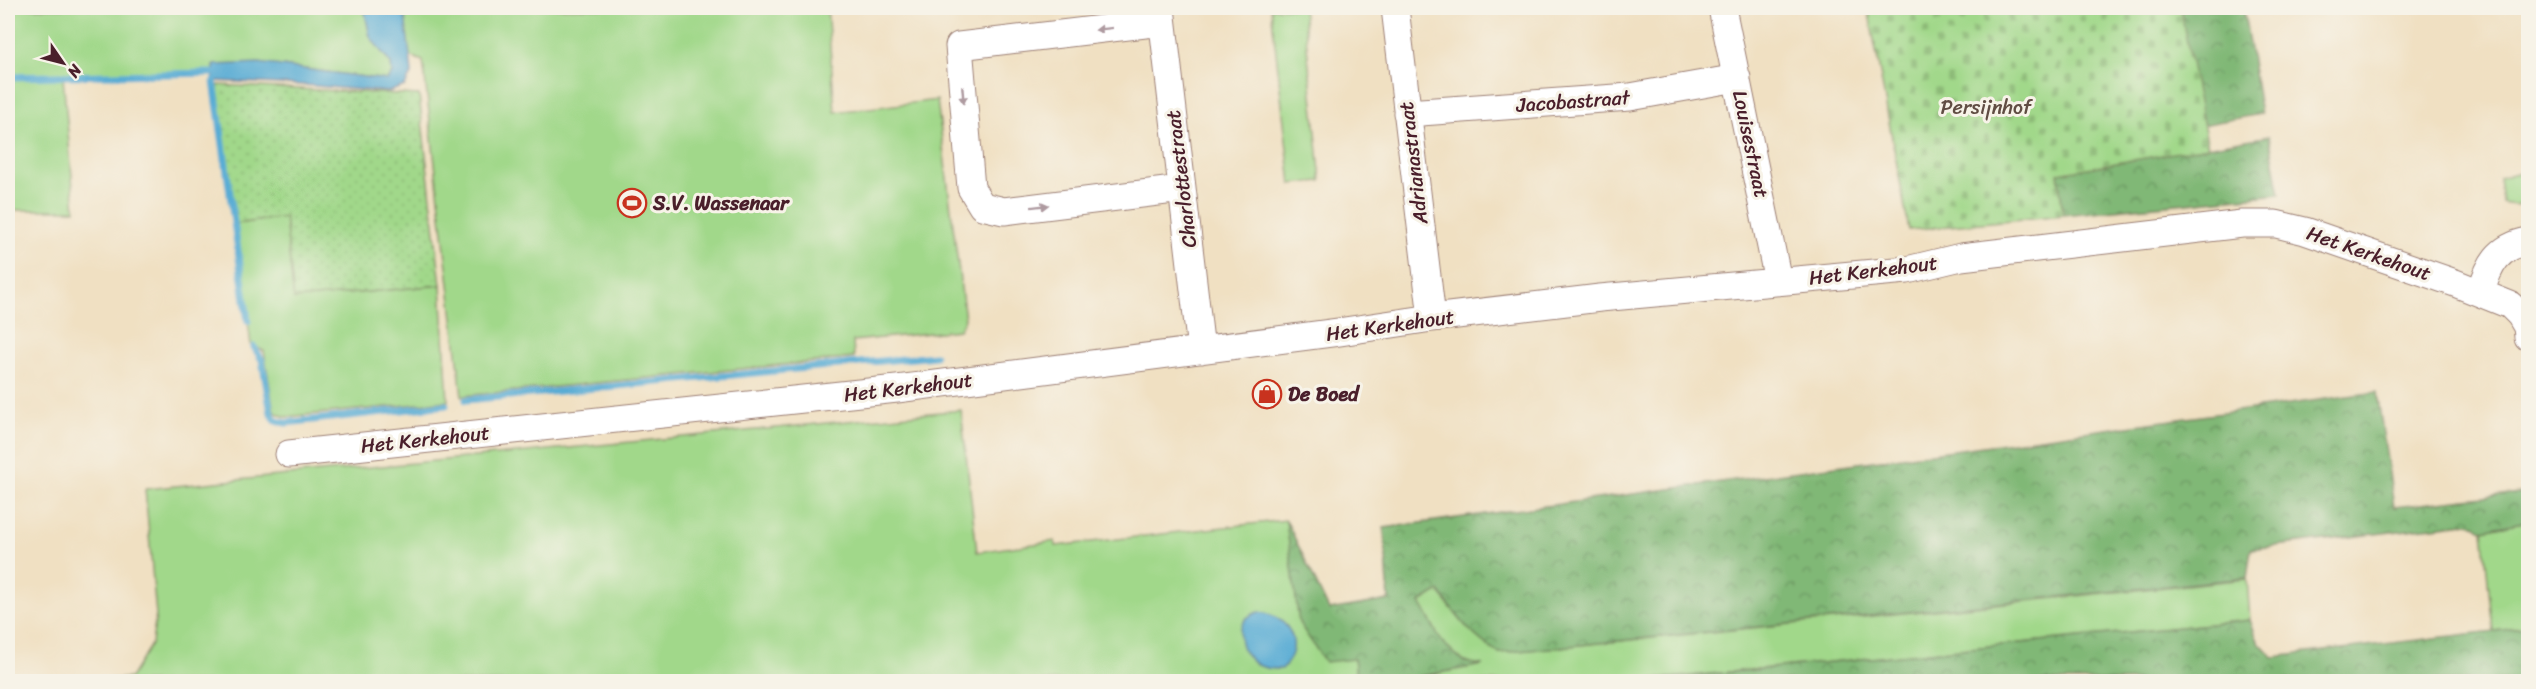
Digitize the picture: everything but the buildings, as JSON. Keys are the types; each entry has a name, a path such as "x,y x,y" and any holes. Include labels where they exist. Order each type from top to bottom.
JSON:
{"street":[{"name":"Adrianastraat","path":"1395,8 1432,318"},
{"name":"Louisestraat","path":"1722,8 1778,280"},
{"name":"Charlottestraat","path":"1162,15 1202,350"},
{"path":"1162,15 959,46 971,188 982,206 1004,211 1182,189"},
{"name":"Jacobastraat","path":"1407,113 1630,97 1737,78"},
{"name":"Het Kerkehout","path":"289,454 886,390 1432,318 1778,280 1907,270 1961,257 2242,224 2276,224 2305,231 2481,292 2510,305 2520,315 2527,327 2529,337"},
{"path":"2481,292 2488,266 2511,244 2529,241"}],"green space":[{"path":"8,8 364,8 370,36 391,64 392,73 387,80 283,66 283,73 63,77 75,210 8,210"},
{"name":"S.V. Wassenaar","path":"384,8 827,8 835,112 937,100 965,319 959,330 853,341 854,358 462,396 423,61 389,48"},
{"path":"1271,8 1303,8 1321,181 1291,184"},
{"name":"Persijnhof","path":"1868,8 2180,8 2208,147 2058,173 2063,215 1909,230"},
{"path":"2180,8 2243,8 2261,114 2202,125"},
{"path":"217,85 419,95 441,285 294,299 285,217 235,224"},
{"path":"2269,136 2280,194 2063,215 2058,173"},
{"path":"2528,170 2528,203 2515,205 2502,203 2499,178"},
{"path":"285,217 294,299 441,285 448,401 285,417 274,412 264,351 251,345 235,224"},
{"path":"2377,392 2394,507 2528,492 2528,521 2483,530 2475,524 2466,523 2251,549 2247,578 1499,653 1472,633 1439,591 1420,603 1442,642 1464,662 1483,665 1394,681 1357,681 1354,659 1325,662 1299,623 1286,520 1329,610 1389,600 1384,528"},
{"path":"961,410 977,552 1055,541 1056,546 1286,520 1300,623 1354,659 1357,681 73,682 130,678 152,643 156,615 145,489"},
{"path":"2528,521 2528,627 2493,631 2483,530"},
{"path":"2247,579 2250,620 1640,681 1394,682 1480,665 1464,662 1442,642 1420,602 1439,591 1466,625 1499,653"},
{"path":"2250,620 2258,641 2273,657 2528,627 2528,681 1642,681"}],"water":[{"path":"364,8 404,8 412,72 405,86 388,92 214,81 214,65 259,63 387,80 392,73 391,64 370,37"},
{"path":"1258,612 1278,619 1291,633 1293,650 1282,669 1267,668 1256,664 1250,660 1242,647 1240,633 1242,626 1246,619"}],"waterway":[{"path":"8,77 214,73"},
{"path":"214,81 248,321"},
{"path":"254,347 262,360 271,413 276,421 286,423 446,405"},
{"path":"466,400 935,356"}],"place":[{"name":"S.V. Wassenaar","path":"632,203"},
{"name":"De Boed","path":"1267,394"}]}
